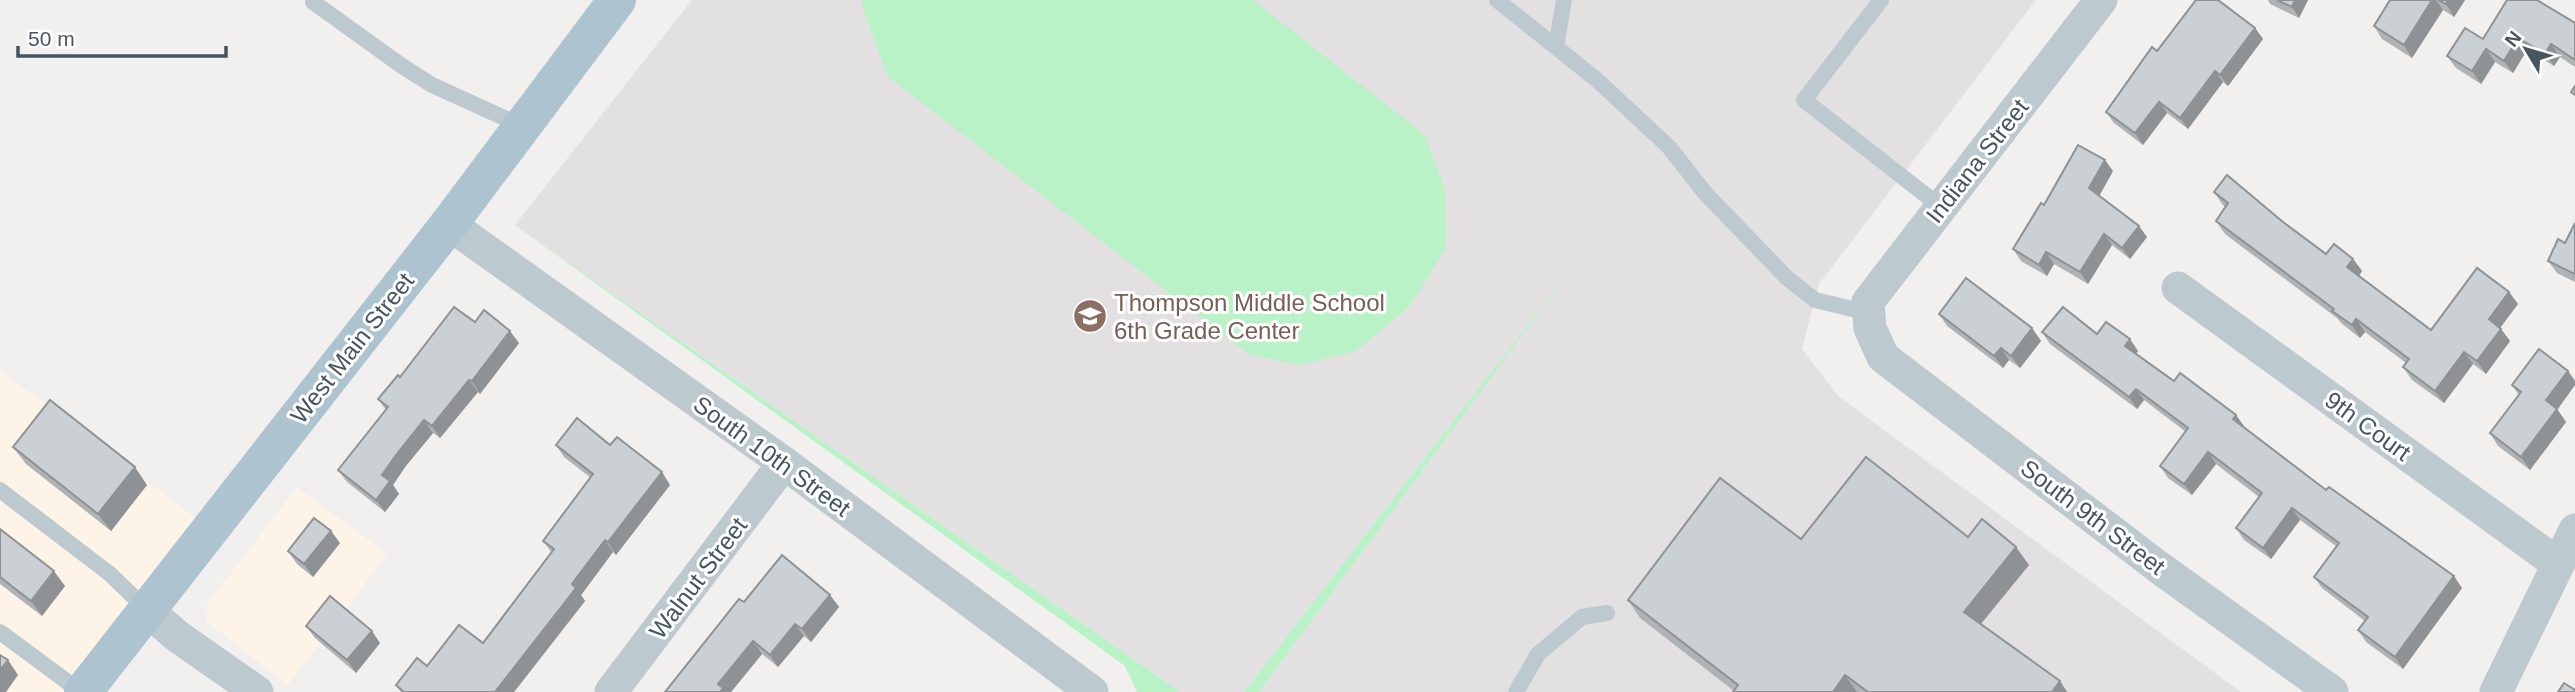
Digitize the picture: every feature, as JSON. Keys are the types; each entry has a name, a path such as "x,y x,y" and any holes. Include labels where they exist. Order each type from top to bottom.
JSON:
{"main road":[{"name":"West Main Street","path":"82,692 449,224 617,0"}],"street":[{"name":"Indiana Street","path":"1870,321 1868,302 2101,0"},
{"name":"South 10th Street","path":"449,224 784,463 1092,692"},
{"name":"9th Court","path":"2178,288 2558,564"},
{"name":"South 9th Street","path":"1870,321 1883,357 2157,566 2332,692"},
{"name":"Walnut Street","path":"611,692 784,463"},
{"path":"2496,692 2575,530"},
{"path":"147,610 177,636 257,692"}],"lane":[{"path":"1497,0 1597,80 1669,147 1705,192 1787,278 1815,300 1870,321"},
{"path":"1556,47 1564,0"},
{"path":"1881,0 1804,100 1941,206"},
{"path":"313,2 401,66 432,85 522,126"},
{"path":"0,490 110,575 147,610"},
{"path":"1516,692 1538,654 1582,617 1607,613"},
{"path":"0,632 82,692"}],"shaded area":[{"name":"Thompson Middle School 6th Grade Center","path":"692,0 2036,0 1819,284 1802,349 1838,396 2241,692 1259,692 1548,299 1244,692 1180,692 515,225"},
{"path":"0,370 205,525 75,692 0,692"},
{"path":"297,487 387,554 288,685 206,621 208,603"}],"green space":[{"path":"863,0 1253,0 1425,135 1445,189 1446,249 1409,307 1356,351 1300,365 1248,354 887,76 862,5"},
{"path":"515,225 1180,692 1137,692 1125,666"},
{"path":"1577,261 1259,692 1244,692"}],"building":[{"path":"2196,0 2218,0 2255,28 2220,75 2215,71 2180,118 2159,102 2135,133 2106,112 2152,47 2157,51"},
{"path":"2277,0 2295,0 2292,7"},
{"path":"2390,0 2432,0 2404,45 2374,26"},
{"path":"2507,0 2537,0 2575,23 2575,60 2551,44 2545,54 2518,38 2504,61 2486,49 2472,71 2447,56 2465,28 2483,39"},
{"path":"2078,145 2105,160 2089,188 2139,226 2122,248 2104,234 2080,272 2046,252 2039,265 2013,249 2041,203 2044,205"},
{"path":"2227,175 2326,254 2334,244 2353,259 2347,267 2431,330 2477,268 2509,292 2489,319 2501,329 2477,361 2464,352 2435,391 2403,367 2409,359 2356,319 2352,325 2332,311 2334,309 2216,221 2228,203 2214,192"},
{"path":"2575,223 2575,274 2548,261 2558,239 2565,243"},
{"path":"1966,278 2032,328 2011,356 2001,348 1994,356 1939,314"},
{"path":"454,307 475,322 484,310 510,331 472,381 469,380 432,426 424,420 396,455 382,475 390,481 376,500 338,470 388,407 378,399 398,375 400,377"},
{"path":"2063,307 2097,334 2106,322 2130,339 2125,346 2174,381 2180,373 2236,415 2233,419 2326,490 2329,487 2454,576 2395,657 2358,630 2368,617 2314,577 2339,543 2292,508 2263,548 2236,528 2262,493 2208,452 2184,484 2160,466 2188,428 2136,389 2129,397 2042,332"},
{"path":"2539,349 2568,371 2546,400 2557,409 2521,457 2490,433 2521,392 2512,385"},
{"path":"50,400 135,467 98,514 13,447"},
{"path":"577,418 610,445 617,437 662,472 608,542 605,540 572,584 576,588 495,692 404,692 396,685 417,658 427,666 459,625 483,643 554,549 543,541 593,474 556,445"},
{"path":"1866,457 1968,537 1982,519 2016,547 1964,612 2060,681 2052,692 1868,692 1845,675 1833,692 1733,692 1738,685 1628,600 1720,478 1801,539"},
{"path":"314,518 331,531 304,564 288,551"},
{"path":"0,529 54,571 31,601 0,577"},
{"path":"782,555 830,595 802,629 795,624 770,655 753,641 718,684 723,688 720,692 665,692 739,599 744,602"},
{"path":"330,596 372,631 347,660 306,626"},
{"path":"0,655 8,660 0,670"},
{"path":"2564,683 2575,690 2575,692 2558,692"}],"place":[{"name":"Thompson Middle School 6th Grade Center","path":"1090,316"}]}
